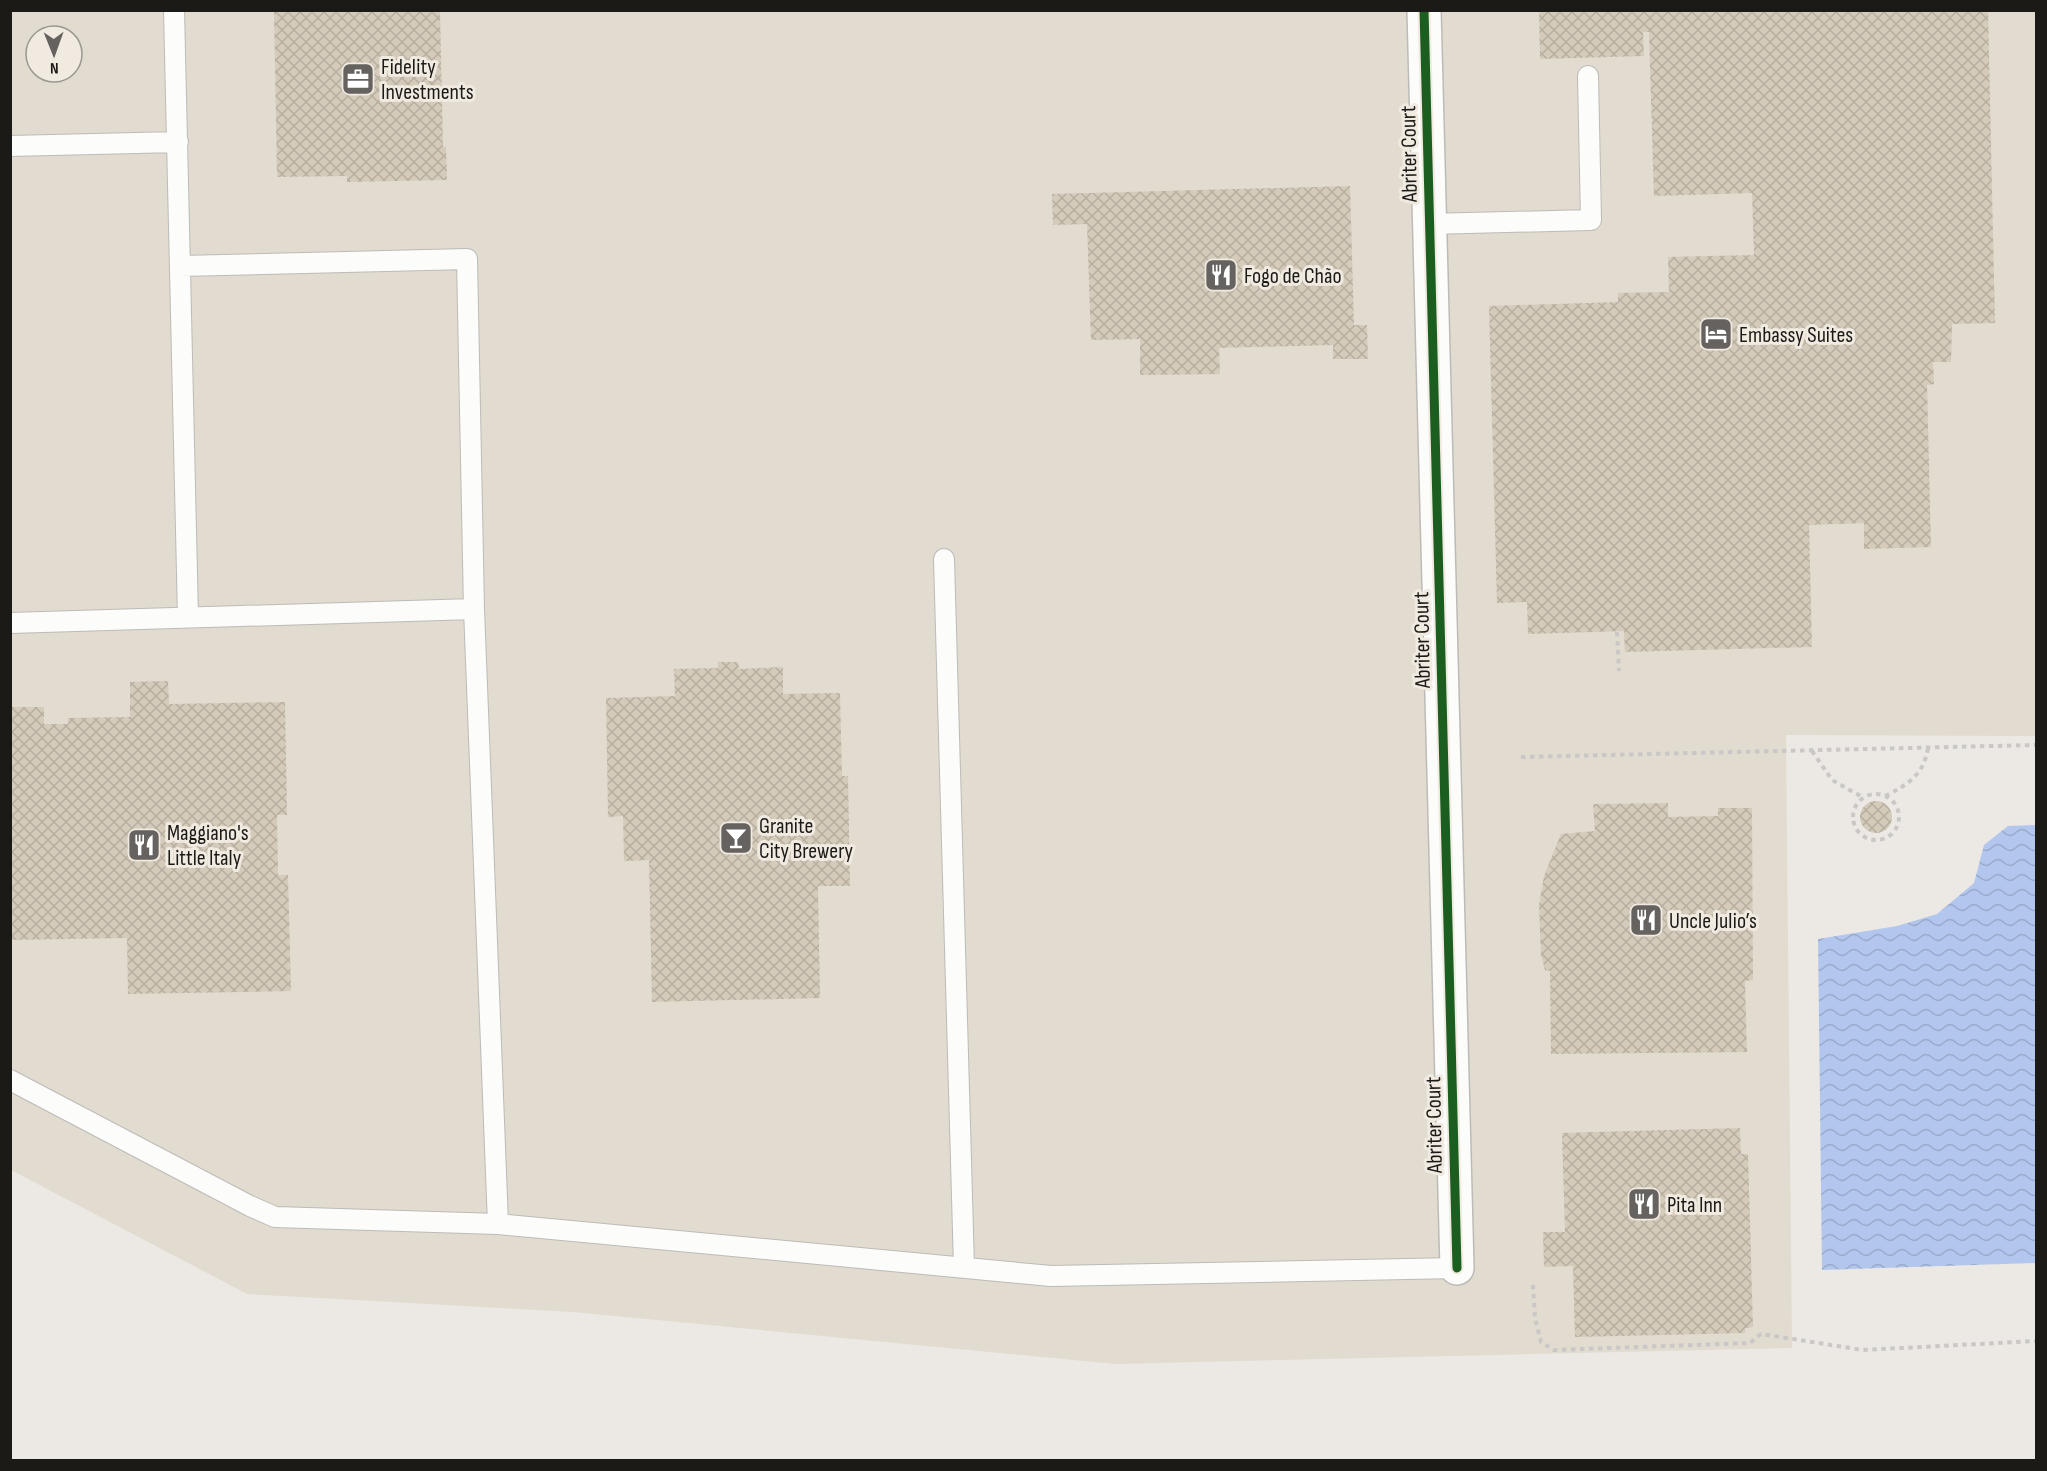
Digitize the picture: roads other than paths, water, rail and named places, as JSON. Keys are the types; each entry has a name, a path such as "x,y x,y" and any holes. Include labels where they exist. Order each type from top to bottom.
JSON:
{"street":[{"name":"Abriter Court","path":"1424,10 1456,1268"}],"lane":[{"path":"174,10 188,617"},
{"path":"1429,224 1591,220 1588,76"},
{"path":"10,146 178,142"},
{"path":"180,266 467,259 474,609 498,1224"},
{"path":"944,559 964,1267"},
{"path":"10,623 474,609"},
{"path":"10,1080 239,1201 275,1216 498,1224 1051,1275 1456,1268"}],"water":[{"path":"2036,825 2036,1263 1822,1270 1818,939 1897,926 1937,914 1974,883 1984,845 2008,826"}],"place":[{"name":"Fidelity Investments","path":"358,79"},
{"name":"Fogo de Chão","path":"1221,275"},
{"name":"Embassy Suites","path":"1716,334"},
{"name":"Granite City Brewery","path":"736,838"},
{"name":"Maggiano's Little Italy","path":"144,845"},
{"name":"Uncle Julio’s","path":"1646,920"},
{"name":"Pita Inn","path":"1644,1204"}]}
